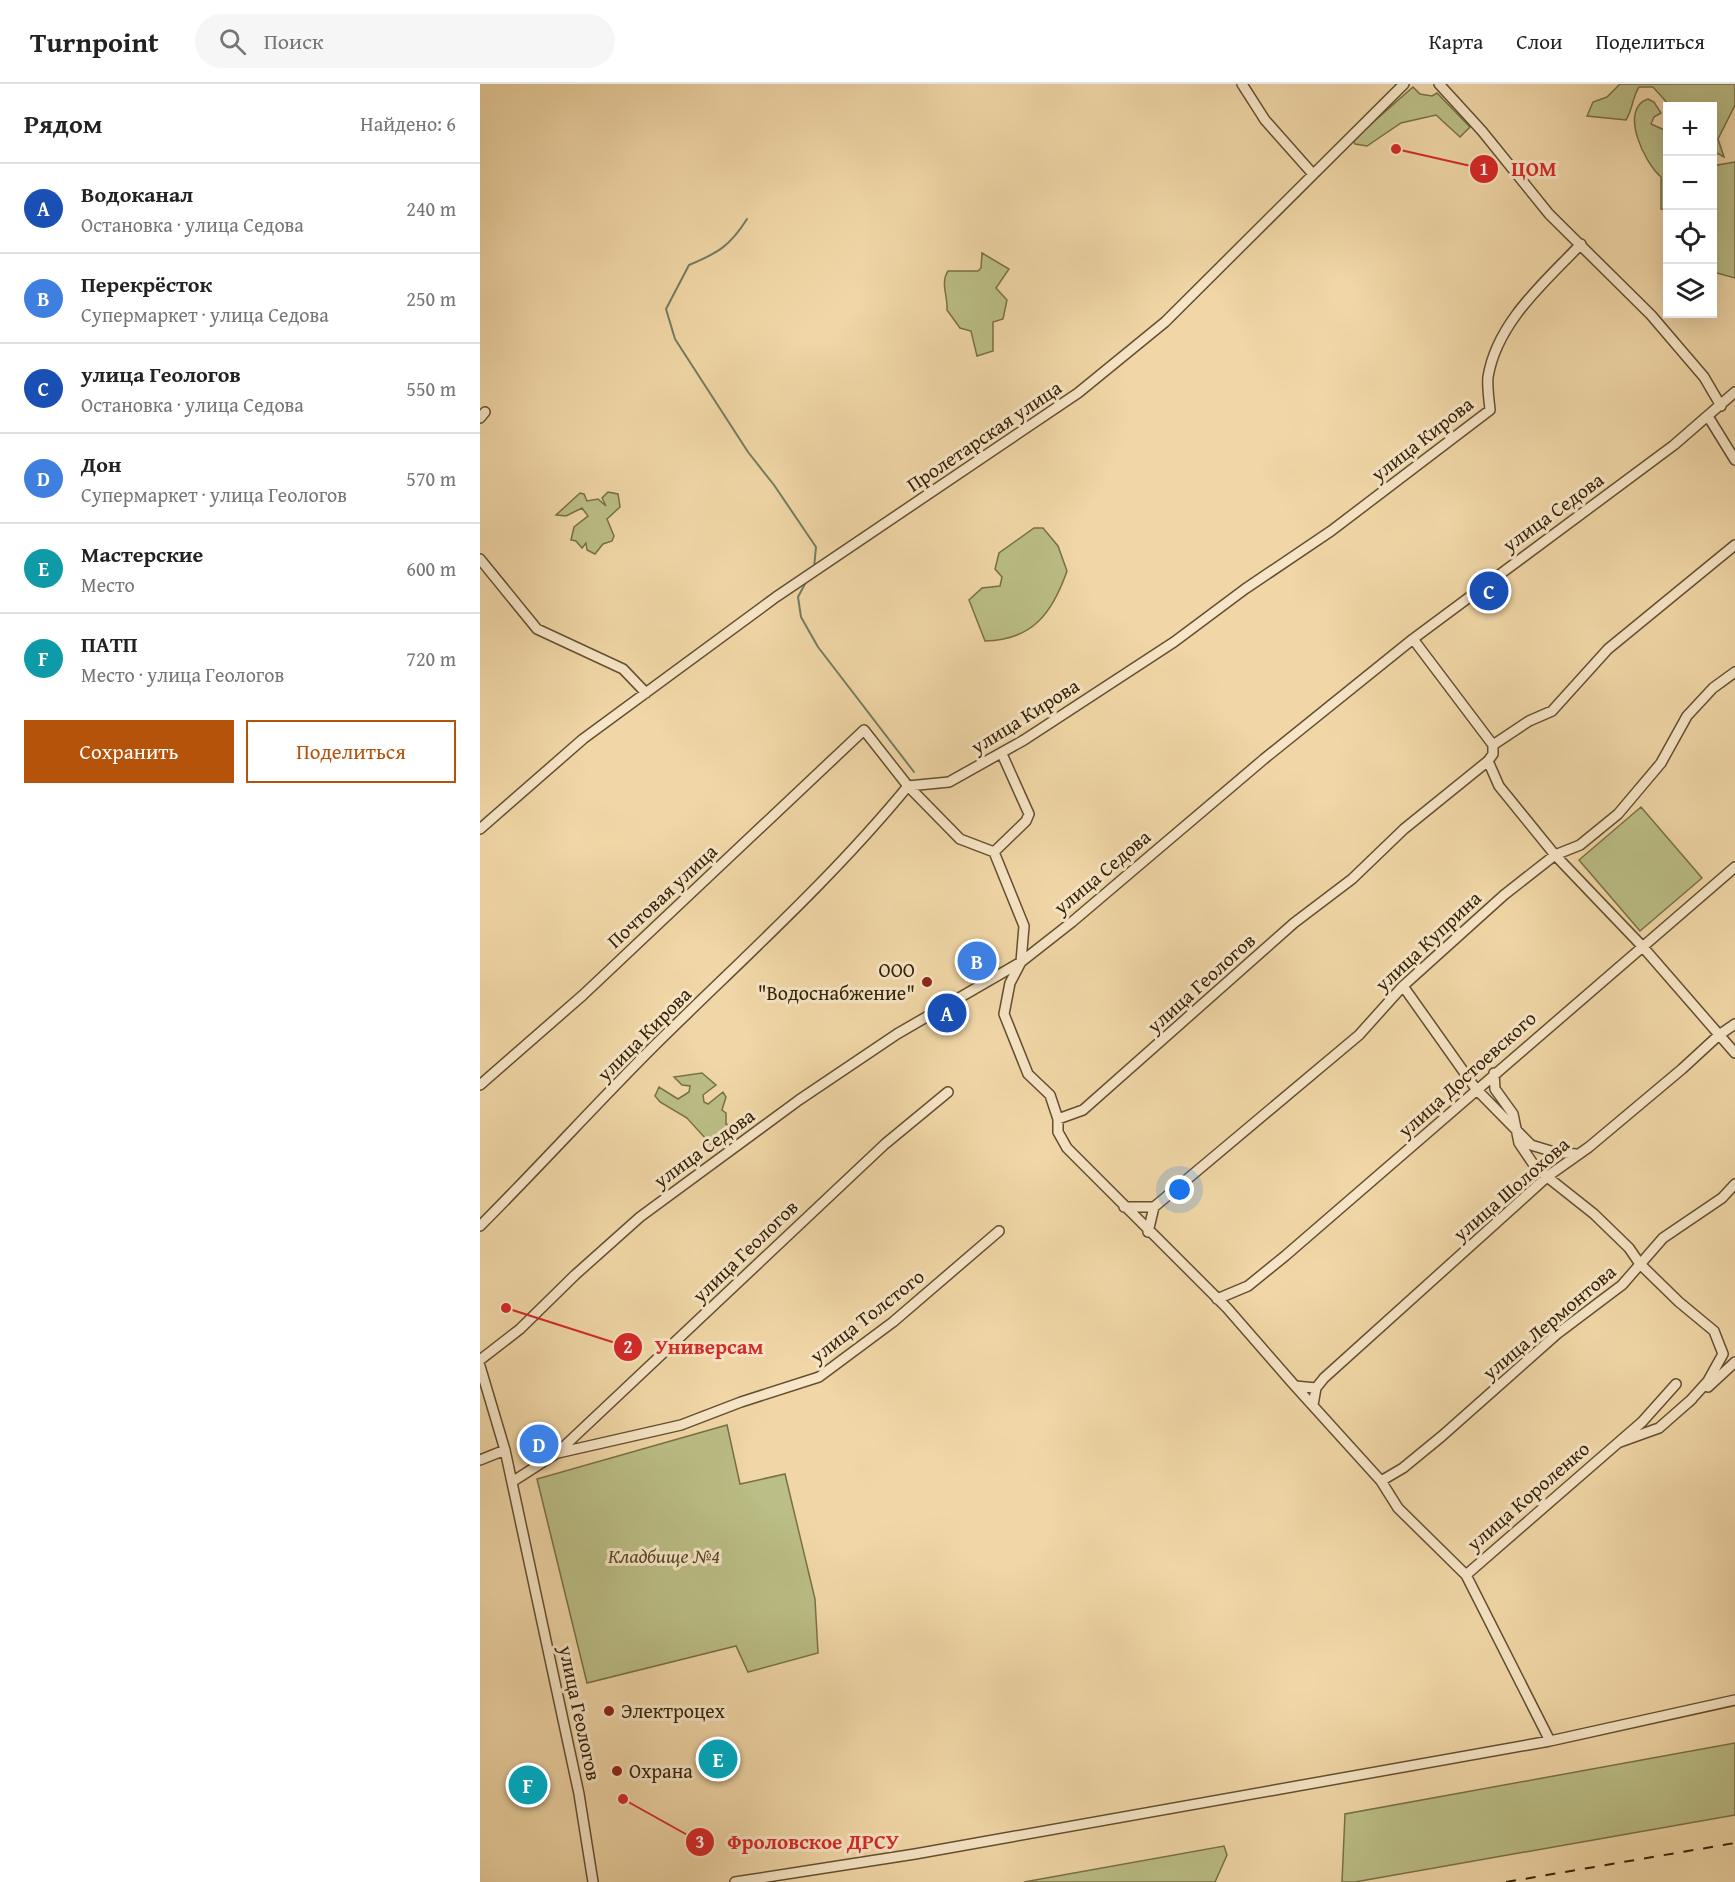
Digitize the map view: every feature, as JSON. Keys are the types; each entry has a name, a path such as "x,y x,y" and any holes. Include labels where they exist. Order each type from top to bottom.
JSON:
{"street":[{"path":"1242,84 1265,120 1312,173"},
{"name":"Пролетарская улица","path":"480,829 583,740 646,693 823,565 1078,393 1165,322 1312,173 1404,84"},
{"path":"1439,84 1482,131 1549,214 1651,315 1704,377 1721,406"},
{"name":"улица Кирова","path":"480,1226 655,1046 751,954 878,822 908,786 949,782 1002,754 1174,642 1245,589 1331,531 1490,410 1488,380 1491,362 1504,334 1521,309 1581,244"},
{"name":"улица Седова","path":"480,1360 520,1329 575,1275 640,1217 799,1101 897,1034 1021,962 1072,922 1264,759 1413,639 1709,418 1735,392"},
{"path":"1709,418 1735,460"},
{"path":"1493,746 1529,721 1552,711 1608,649 1735,545"},
{"path":"480,559 537,629 623,669 646,693"},
{"path":"1413,639 1493,746 1493,754 1488,761 1499,786 1555,855 1642,946 1735,1053"},
{"name":"улица Куприна","path":"1154,1208 1359,1035 1403,987 1504,895 1555,855 1580,844 1618,814 1661,763 1688,716 1713,687 1735,672"},
{"name":"Почтовая улица","path":"480,1085 583,995 864,730 908,786"},
{"path":"994,852 1026,820 1029,814 1002,754"},
{"name":"улица Геологов","path":"1058,1119 1083,1110 1294,923 1352,879 1404,829 1488,761"},
{"path":"908,786 960,839 994,852 1024,926 1021,962 1010,983 1004,1014 1028,1074 1050,1095 1058,1119 1058,1132 1067,1148 1217,1299 1380,1481 1398,1508 1466,1575 1550,1741"},
{"name":"улица Достоевского","path":"1217,1299 1248,1286 1386,1167 1404,1155 1494,1073 1735,867"},
{"path":"1000,976 1008,976 1010,983"},
{"path":"1403,987 1476,1089 1514,1129 1531,1145 1554,1152 1576,1154"},
{"name":"улица Шолохова","path":"1316,1388 1324,1377 1548,1176 1589,1147 1719,1035 1735,1024"},
{"path":"1494,1073 1495,1089 1513,1114 1514,1129 1527,1156 1536,1168 1622,1241 1640,1264 1714,1331 1722,1354 1708,1381 1689,1402"},
{"name":"улица Геологов","path":"512,1482 557,1454 885,1144 948,1092"},
{"name":"улица Лермонтова","path":"1380,1481 1403,1468 1442,1436 1557,1334 1622,1285 1663,1238 1722,1198 1735,1184"},
{"path":"1124,1207 1154,1208 1148,1232"},
{"name":"улица Толстого","path":"557,1454 681,1425 741,1401 819,1377 893,1322 999,1231"},
{"name":"улица Короленко","path":"1615,1444 1637,1438 1659,1428 1735,1362"},
{"name":"улица Геологов","path":"480,1366 505,1450 579,1794 593,1882"},
{"name":"улица Короленко","path":"1466,1575 1642,1422 1676,1384"},
{"path":"1295,1386 1316,1388 1313,1405"},
{"path":"480,1460 505,1450"},
{"path":"735,1882 915,1854 1550,1741 1735,1700"}],"green space":[{"path":"1620,84 1735,84 1735,105 1718,139 1724,157 1717,153 1717,102 1666,102 1653,87 1639,87 1626,120 1587,116 1593,102 1607,97"},
{"path":"1413,87 1420,94 1432,96 1437,93 1470,127 1460,137 1436,115 1401,123 1367,146 1355,144 1353,140"},
{"path":"1648,99 1654,102 1661,113 1654,117 1651,124 1663,129 1663,209 1661,209 1661,177 1648,161 1637,137 1635,114 1639,105"},
{"path":"1735,162 1735,278 1717,273 1717,165"},
{"path":"982,253 1009,269 996,288 1007,300 1003,319 993,322 993,351 977,356 971,331 960,328 947,310 944,285 948,271 978,271 981,268"},
{"path":"608,492 618,494 620,507 607,519 614,536 612,541 603,544 595,554 587,550 586,543 582,548 576,541 571,540 574,527 588,516 582,508 566,516 556,515 580,493 584,494 587,501 598,499 606,506 602,498"},
{"path":"1034,528 1043,528 1058,546 1067,571 1061,586 1047,612 1028,630 1016,636 985,641 969,600 982,588 1000,586 1002,577 995,569 999,553"},
{"path":"1641,807 1702,878 1640,931 1579,860"},
{"path":"702,1073 716,1085 703,1095 704,1102 708,1104 723,1092 726,1097 722,1110 726,1113 726,1124 731,1126 731,1132 740,1130 724,1146 715,1149 687,1118 660,1102 655,1096 659,1087 678,1099 689,1092 690,1086 682,1085 674,1077"},
{"name":"Кладбище №4","path":"727,1425 740,1484 785,1474 815,1599 818,1653 748,1672 736,1646 587,1683 537,1479"},
{"path":"1735,1743 1735,1815 1355,1882 1342,1882 1345,1814"},
{"path":"1224,1846 1227,1855 1215,1882 1024,1882"}],"waterway":[{"path":"747,219 735,236 722,248 689,265 666,309 675,339 748,452 774,485 816,547 814,568"},
{"path":"807,580 798,597 801,617 818,647 914,772"}],"railway":[{"path":"1506,1882 1735,1843"}],"place":[{"name":"ЦОМ","path":"1396,149"},
{"name":"улица Геологов","path":"1489,591"},
{"name":"Перекрёсток","path":"977,961"},
{"name":"ООО \"Водоснабжение\"","path":"927,982"},
{"name":"Водоканал","path":"947,1013"},
{"name":"Универсам","path":"506,1308"},
{"name":"Дон","path":"539,1444"},
{"name":"Электроцех","path":"609,1711"},
{"name":"Мастерские","path":"718,1759"},
{"name":"Охрана","path":"617,1771"},
{"name":"ПАТП","path":"528,1785"},
{"name":"Фроловское ДРСУ","path":"623,1799"}]}
